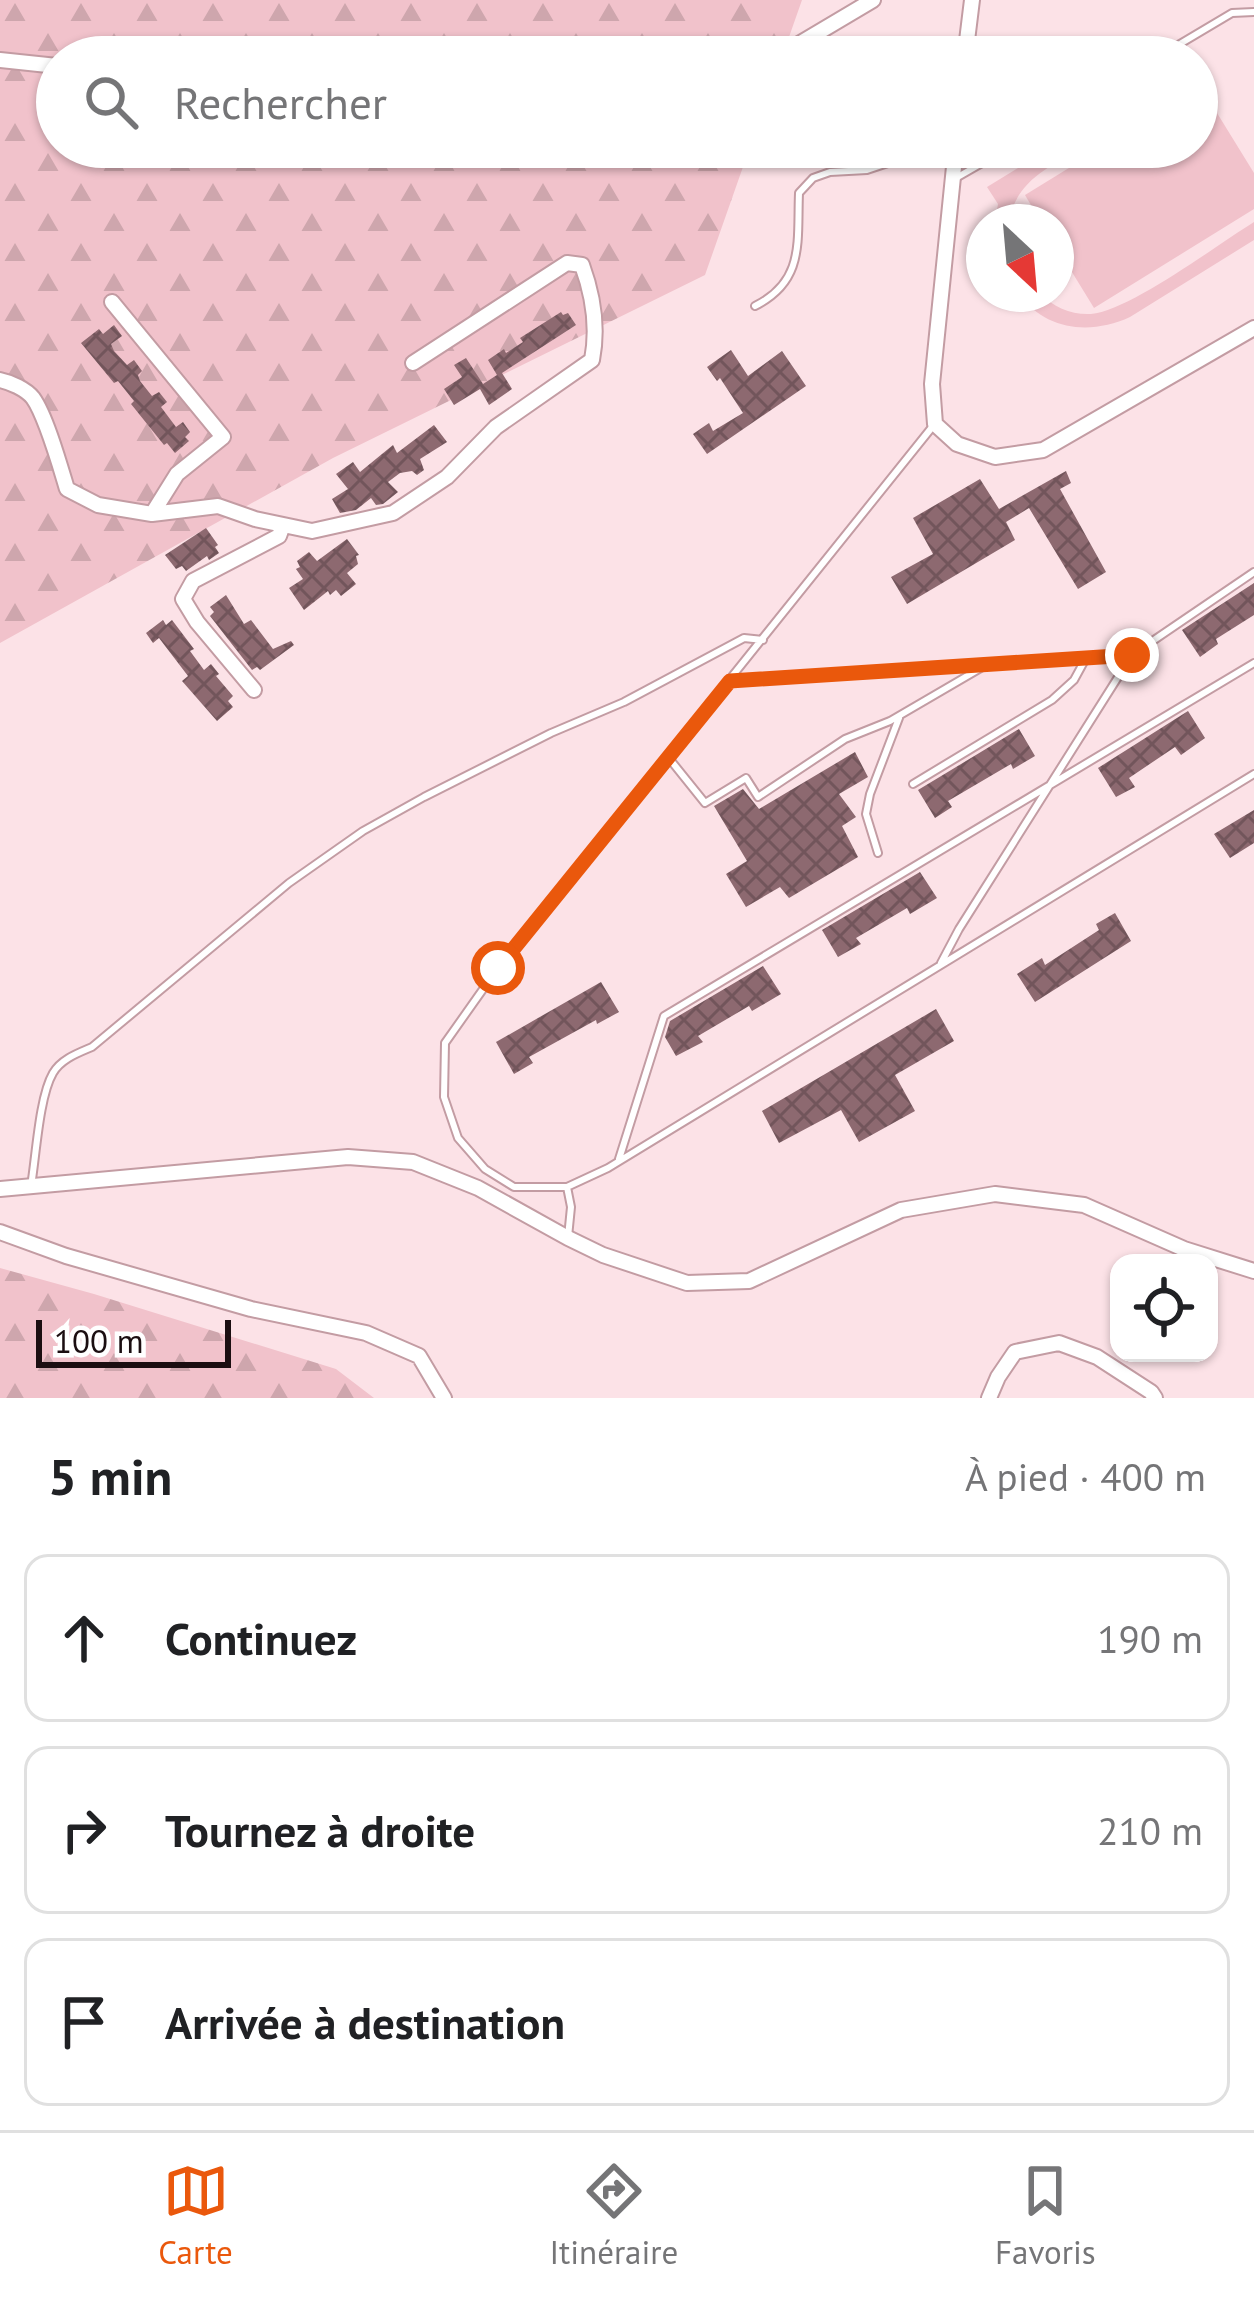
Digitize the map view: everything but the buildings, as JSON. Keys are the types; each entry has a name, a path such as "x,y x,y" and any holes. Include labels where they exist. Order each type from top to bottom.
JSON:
{"street":[{"path":"812,36 873,0"},
{"path":"967,36 969,2"},
{"path":"0,60 36,64"},
{"path":"953,168 932,384 935,424 957,445 995,457 1043,450 1254,328"},
{"path":"0,380 32,397 67,489 98,506 152,514 218,506 312,532 393,513 447,477 496,427 592,360 591,289 582,266 567,262 413,363"},
{"path":"112,302 223,437 176,475 152,514"},
{"path":"254,690 183,599 193,581 278,536 283,525"},
{"path":"0,1189 348,1157 413,1162 478,1188 603,1255 687,1283 749,1281 901,1210 995,1194 1084,1205 1184,1249 1254,1271"},
{"path":"0,1232 250,1309 366,1333 419,1356 444,1398"},
{"path":"989,1398 1016,1352 1059,1343 1097,1357 1155,1398"}],"lane":[{"path":"1193,36 1232,13 1254,12"},
{"path":"755,306 785,284 796,259 799,193 813,178 830,172 872,168"},
{"path":"952,180 973,168"},
{"path":"935,424 498,968 445,1042 444,1097 458,1138 485,1169 514,1187 567,1187 618,1162 1254,774"},
{"path":"940,966 1132,655 1254,572"},
{"path":"31,1186 45,1094 53,1072 64,1060 92,1047 290,883 424,796 624,702 744,638 763,640"},
{"path":"730,681 1132,655"},
{"path":"913,784 1052,700 1074,680 1086,658"},
{"path":"618,1162 664,1016 1254,663"},
{"path":"668,757 705,802 746,778 758,796 845,739 986,665"},
{"path":"878,853 866,814 900,714"},
{"path":"567,1187 571,1207 568,1238"}],"green space":[{"path":"0,0 802,0 789,36 36,36 36,168 743,168 705,275 333,458 0,643"},
{"path":"1218,115 1254,173 1254,209 1094,308 1074,275 1074,204 1030,204 1025,195 1069,168 1218,168"},
{"path":"1018,168 1048,168 1026,185 1015,204 998,204 987,187"},
{"path":"1254,222 1254,240 1130,317 1085,327 1056,322 1037,312 1091,314 1150,290"},
{"path":"0,1268 336,1369 374,1398 0,1398"}],"route":[{"path":"498,968 730,681 1132,655"}]}
